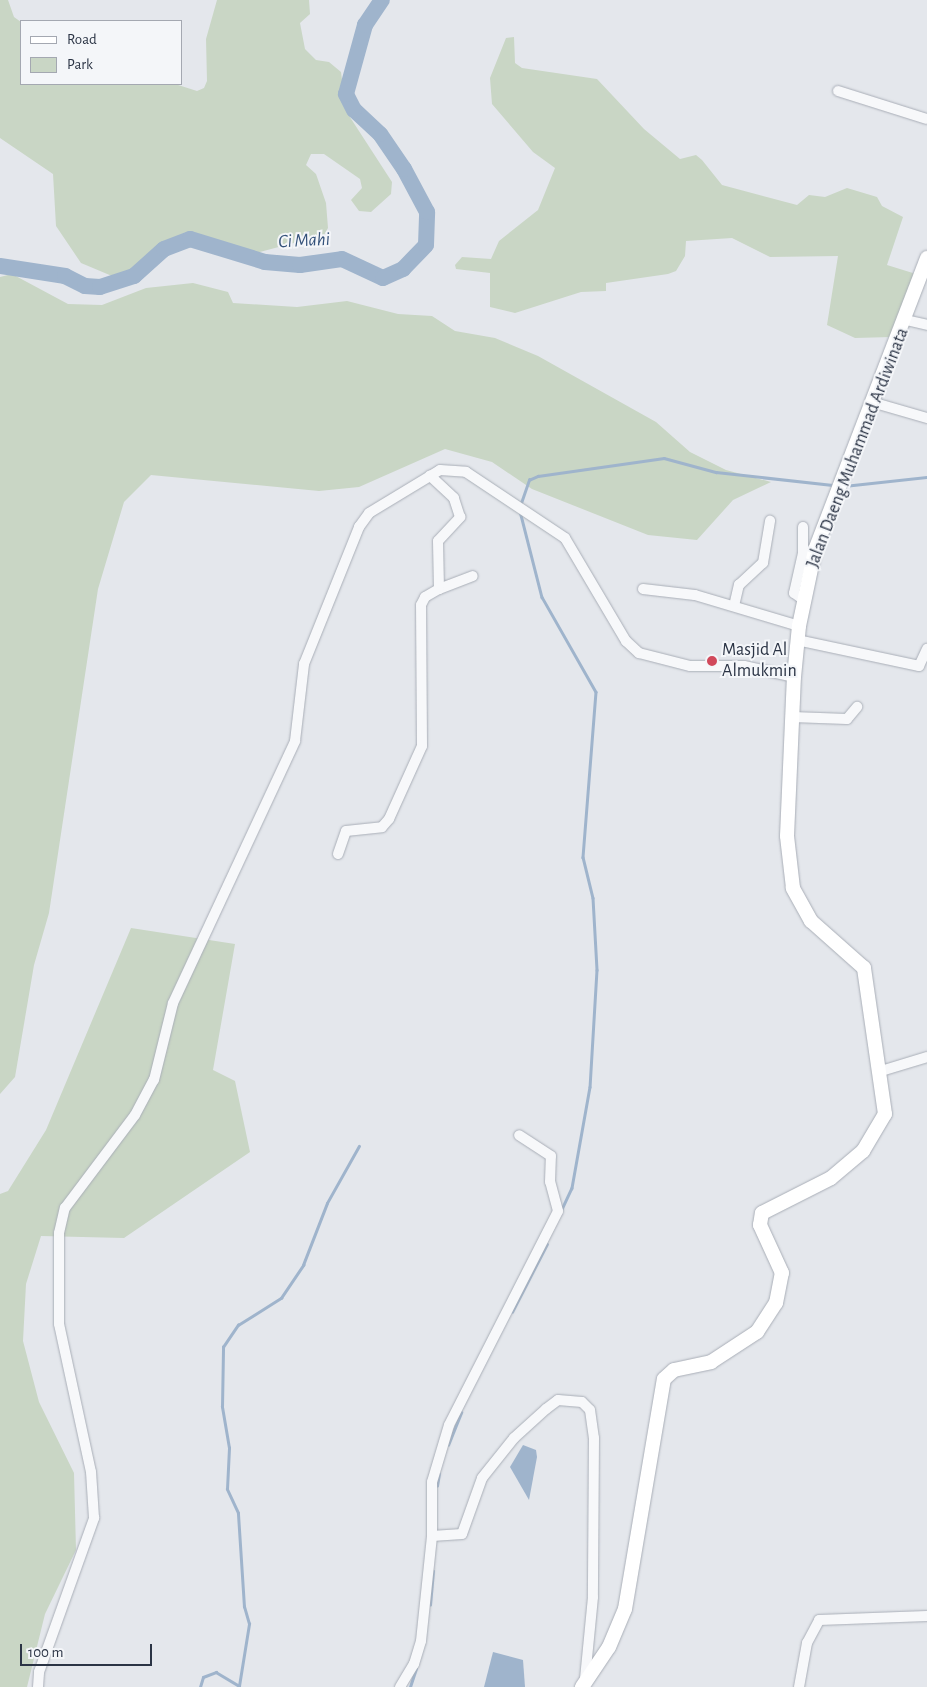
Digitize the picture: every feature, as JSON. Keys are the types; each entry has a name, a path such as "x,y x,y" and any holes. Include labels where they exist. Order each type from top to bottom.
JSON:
{"main road":[{"name":"Jalan Daeng Muhammad Ardiwinata","path":"584,1682 609,1647 625,1609 664,1380 674,1370 711,1362 757,1332 776,1303 782,1273 760,1225 762,1213 832,1178 863,1151 885,1114 881,1071 864,968 811,921 793,888 788,836 792,717 796,640 815,550 875,403 926,268"}],"street":[{"path":"838,91 927,119"},
{"path":"906,320 927,325"},
{"path":"875,403 927,418"},
{"path":"38,1687 45,1654 94,1518 92,1472 59,1324 60,1232 65,1208 136,1115 154,1080 173,1003 295,741 304,664 358,528 381,502 430,476 447,470 466,472 557,531 574,549 626,641 639,653 690,666 744,666 794,677"},
{"path":"430,476 454,498 460,517 438,542 439,589"},
{"path":"734,606 739,585 763,563 770,521"},
{"path":"803,527 803,553 794,593 804,600"},
{"path":"338,854 346,832 382,827 415,769 424,733 421,605 425,597 439,589 473,576"},
{"path":"643,589 734,606 799,626"},
{"path":"796,640 919,666 927,649"},
{"path":"792,717 847,719 857,707"},
{"path":"881,1071 927,1056"},
{"path":"400,1687 414,1664 421,1641 432,1536 432,1482 449,1425 558,1211 550,1182 551,1156 519,1135"},
{"path":"432,1536 462,1534 476,1486 514,1438 539,1415 558,1400 582,1402 590,1410 594,1438 594,1597 584,1682"},
{"path":"799,1687 807,1643 820,1620 927,1616"}],"green space":[{"path":"0,0 8,0 14,17 20,21 20,85 178,85 197,91 204,88 207,81 206,39 217,0 309,0 310,14 300,23 305,49 316,60 329,62 341,72 346,111 392,182 391,194 371,212 359,211 351,200 362,188 360,179 324,154 311,154 306,165 316,174 326,203 328,228 324,235 256,253 226,242 163,246 130,273 112,276 81,263 56,226 53,174 0,138"},
{"path":"514,37 515,63 522,68 597,79 644,129 680,159 696,155 722,185 797,205 809,195 825,197 847,188 877,197 882,206 903,217 887,265 916,274 891,337 855,338 827,325 838,256 770,257 732,238 686,241 685,256 676,271 668,274 606,283 606,291 581,292 515,313 490,307 490,273 456,269 455,265 462,257 491,259 499,241 538,210 555,168 533,152 492,104 490,78 506,38"},
{"path":"12,274 68,304 102,305 146,288 193,283 228,292 233,303 297,307 347,301 398,314 432,316 455,331 495,338 538,356 656,422 690,452 726,470 771,482 733,500 697,540 648,535 532,489 492,462 445,449 359,487 319,491 151,475 124,502 98,589 49,913 34,965 15,1077 0,1094 0,277"},
{"path":"131,928 235,944 213,1070 235,1081 250,1152 124,1238 41,1236 26,1284 23,1341 39,1402 74,1473 76,1550 45,1614 27,1687 0,1687 0,1194 8,1191 46,1130"}],"water":[{"path":"523,1445 536,1450 537,1457 529,1500 510,1467"},
{"path":"493,1652 523,1660 525,1687 484,1687"}],"waterway":[{"name":"Ci Mahi","path":"0,266 65,276 85,286 100,287 134,276 164,249 190,239 265,262 300,265 342,259 383,278 403,269 426,245 427,212 404,169 380,134 354,110 346,94 365,25 382,0"},
{"path":"520,506 529,480 538,476 664,458 716,472 832,485"},
{"path":"844,486 927,477"},
{"path":"520,511 542,597 596,692 583,857 593,898 597,970 590,1087 572,1188 562,1209"},
{"path":"200,1687 203,1677 216,1672 239,1686 249,1624 244,1607 238,1513 227,1489 229,1448 222,1407 223,1347 238,1325 281,1298 303,1265 327,1203 359,1146"},
{"path":"512,1312 547,1244"},
{"path":"448,1445 461,1413"},
{"path":"437,1486 439,1474"},
{"path":"430,1605 433,1571"},
{"path":"410,1687 416,1669"}],"place":[{"name":"Masjid Al Almukmin","path":"712,661"}]}
